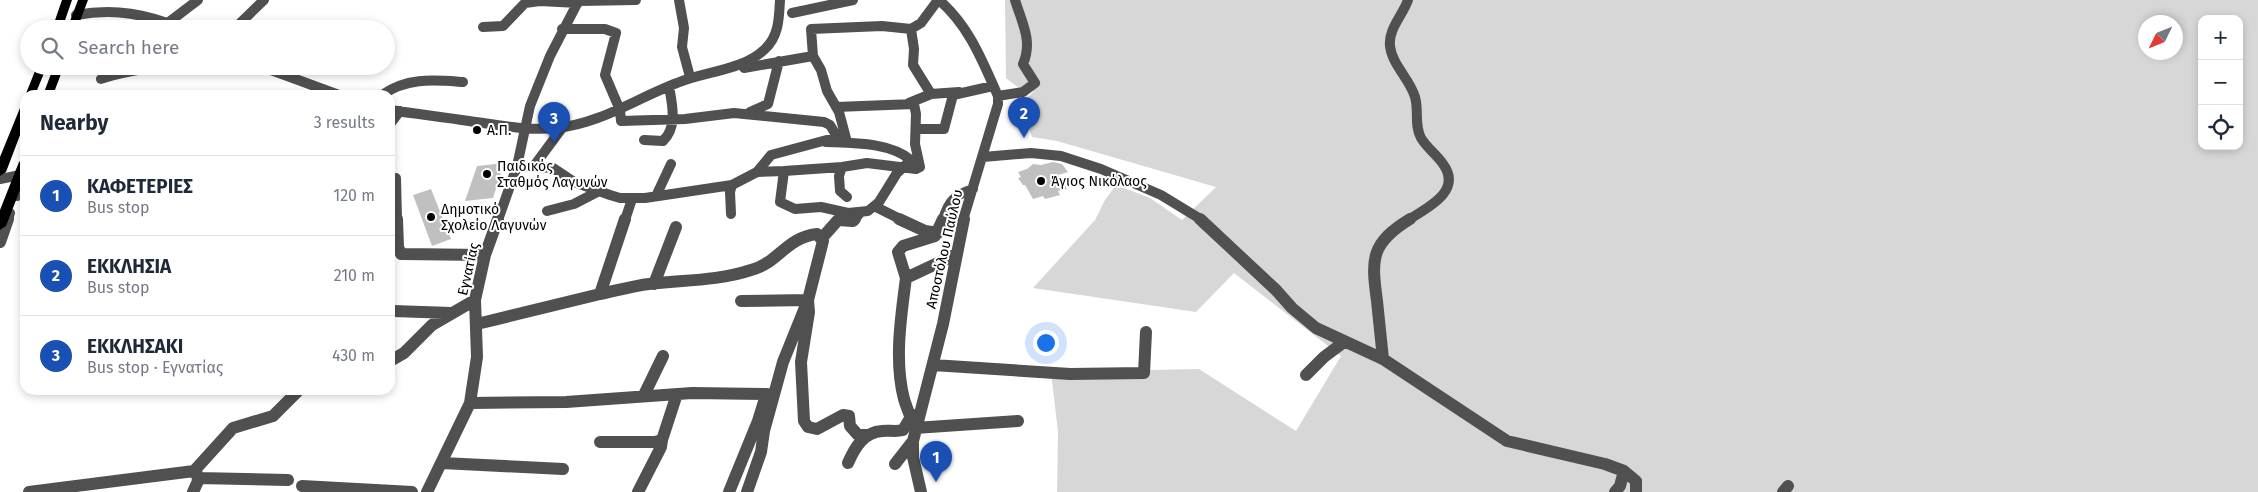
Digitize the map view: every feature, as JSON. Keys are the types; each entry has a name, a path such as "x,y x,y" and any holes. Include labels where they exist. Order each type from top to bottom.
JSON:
{"main road":[{"path":"59,20 67,0"},
{"path":"75,20 83,0"},
{"path":"32,90 38,75"},
{"path":"50,90 56,75"},
{"path":"0,172 20,121"},
{"path":"0,226 20,182"}],"street":[{"path":"172,20 198,0"},
{"path":"243,20 264,0"},
{"path":"483,27 504,26 525,4 540,1 636,0"},
{"path":"679,0 684,28 682,47 690,78"},
{"path":"395,111 525,130 562,128 620,110 690,78 751,60 766,50 774,36 780,13 780,0"},
{"path":"809,0 808,10 802,21 813,56 836,107 846,142"},
{"path":"808,10 853,0"},
{"path":"780,13 802,21 911,29 921,23 938,0 951,11 977,45 996,91"},
{"path":"836,107 910,103 931,94 996,91 1023,92 1031,88 1036,82 1022,64 1028,52 1028,41 1015,0"},
{"path":"1384,358 1373,266 1378,247 1386,235 1400,223 1441,199 1449,179 1446,167 1421,139 1418,132 1415,97 1390,46 1392,35 1408,0"},
{"name":"Εγνατίας","path":"427,492 470,403 478,357 475,300 485,255 517,166 530,106 562,29 579,1"},
{"path":"76,15 97,10 117,9 138,12 163,20"},
{"path":"562,29 605,29 616,33 605,75 620,110 621,121 746,113 824,122 841,121"},
{"path":"911,29 914,49 913,65 931,94"},
{"path":"732,67 744,68 779,61 799,60 813,56"},
{"path":"746,113 768,104 779,61"},
{"path":"101,79 112,75"},
{"path":"285,75 325,90"},
{"path":"388,90 392,86 419,80 463,82"},
{"path":"644,140 658,142 666,138 672,119 669,86"},
{"name":"Αποστόλου Παύλου","path":"921,492 913,457 915,425 933,366 961,228 995,118 996,91"},
{"path":"917,129 944,129 947,125 949,101 953,95 959,92"},
{"path":"757,172 842,167 867,163 902,168 920,167 915,144 917,129 916,109 910,103"},
{"path":"517,166 553,168 574,182 620,198 632,199 656,196 732,185 757,172 771,155 834,138 836,135 830,126 824,122"},
{"path":"534,166 562,128"},
{"path":"784,171 780,202 790,209 822,207 836,215 854,221 860,213 868,212 876,207 886,188 902,168 910,163 909,157 893,151 846,142 821,142"},
{"path":"983,157 1031,153 1061,156 1101,169 1161,195 1206,222 1316,328 1344,342 1384,358 1507,441 1606,464 1624,471 1636,482 1636,492"},
{"path":"656,196 670,164"},
{"path":"842,167 839,176 840,191 847,197"},
{"path":"0,179 20,176"},
{"path":"396,178 397,249 485,255"},
{"path":"0,242 20,184"},
{"path":"731,214 730,192 732,185"},
{"path":"915,425 904,400 899,346 901,311 906,278 901,267 898,252 903,246 936,236 947,204 959,195 973,189"},
{"path":"547,211 574,204 599,191"},
{"path":"600,294 632,199"},
{"path":"876,207 925,231 938,233"},
{"path":"746,492 761,452 764,431 778,379 808,300 823,241 822,238 836,215"},
{"path":"654,284 676,227"},
{"path":"477,324 633,286 746,272 770,262 790,241 809,234 817,234 822,238"},
{"path":"906,278 957,254"},
{"path":"395,358 404,353 432,325 475,300"},
{"path":"741,301 808,300"},
{"path":"808,300 809,312 801,362 804,421 808,427 817,429 843,415 849,416 850,426 858,435 868,435 879,431 900,431 915,425 1018,421"},
{"path":"395,311 450,313"},
{"path":"933,366 1070,374 1144,373 1146,332"},
{"path":"1306,375 1324,357 1344,342"},
{"path":"644,395 663,356"},
{"path":"729,492 767,394 778,379"},
{"path":"470,403 566,402 677,394 767,394"},
{"path":"638,492 661,447 677,394"},
{"path":"193,492 196,475 233,428 273,416 294,395"},
{"path":"895,464 915,425"},
{"path":"848,463 857,445 868,435"},
{"path":"600,442 655,442 662,440"},
{"path":"442,463 562,469"},
{"path":"1615,492 1620,486 1624,471"},
{"path":"29,492 166,476 196,475 288,480"},
{"path":"302,486 412,492"}],"shaded area":[{"path":"1005,0 2258,0 2258,492 1057,492 1058,432 1051,372 1199,369 1296,431 1341,356 1234,273 1196,312 1033,288 1095,220 1105,200 1116,185 1150,198 1182,220 1216,187 1057,141 1032,137 1026,119 1028,97 1034,91 1016,86 1006,78"}],"building":[{"name":"Άγιος Νικόλαος","path":"1053,162 1062,164 1068,172 1058,175 1067,189 1058,191 1060,195 1045,199 1043,196 1033,199 1025,185 1018,178 1021,177 1018,172 1027,169 1033,164 1041,165"},
{"path":"504,163 493,198 465,201 477,166"},
{"name":"Δημοτικό Σχολείο Λαγυνών","path":"431,189 451,239 432,246 413,195"}],"place":[{"name":"Α.Π.","path":"477,130"},
{"name":"ΕΚΚΛΗΣΙΑ","path":"1024,138"},
{"name":"ΕΚΚΛΗΣΑΚΙ","path":"554,143"},
{"name":"Παιδικός Σταθμός Λαγυνών","path":"487,174"},
{"name":"Άγιος Νικόλαος","path":"1041,181"},
{"name":"Δημοτικό Σχολείο Λαγυνών","path":"431,217"},
{"name":"ΚΑΦΕΤΕΡΙΕΣ","path":"936,482"}]}
